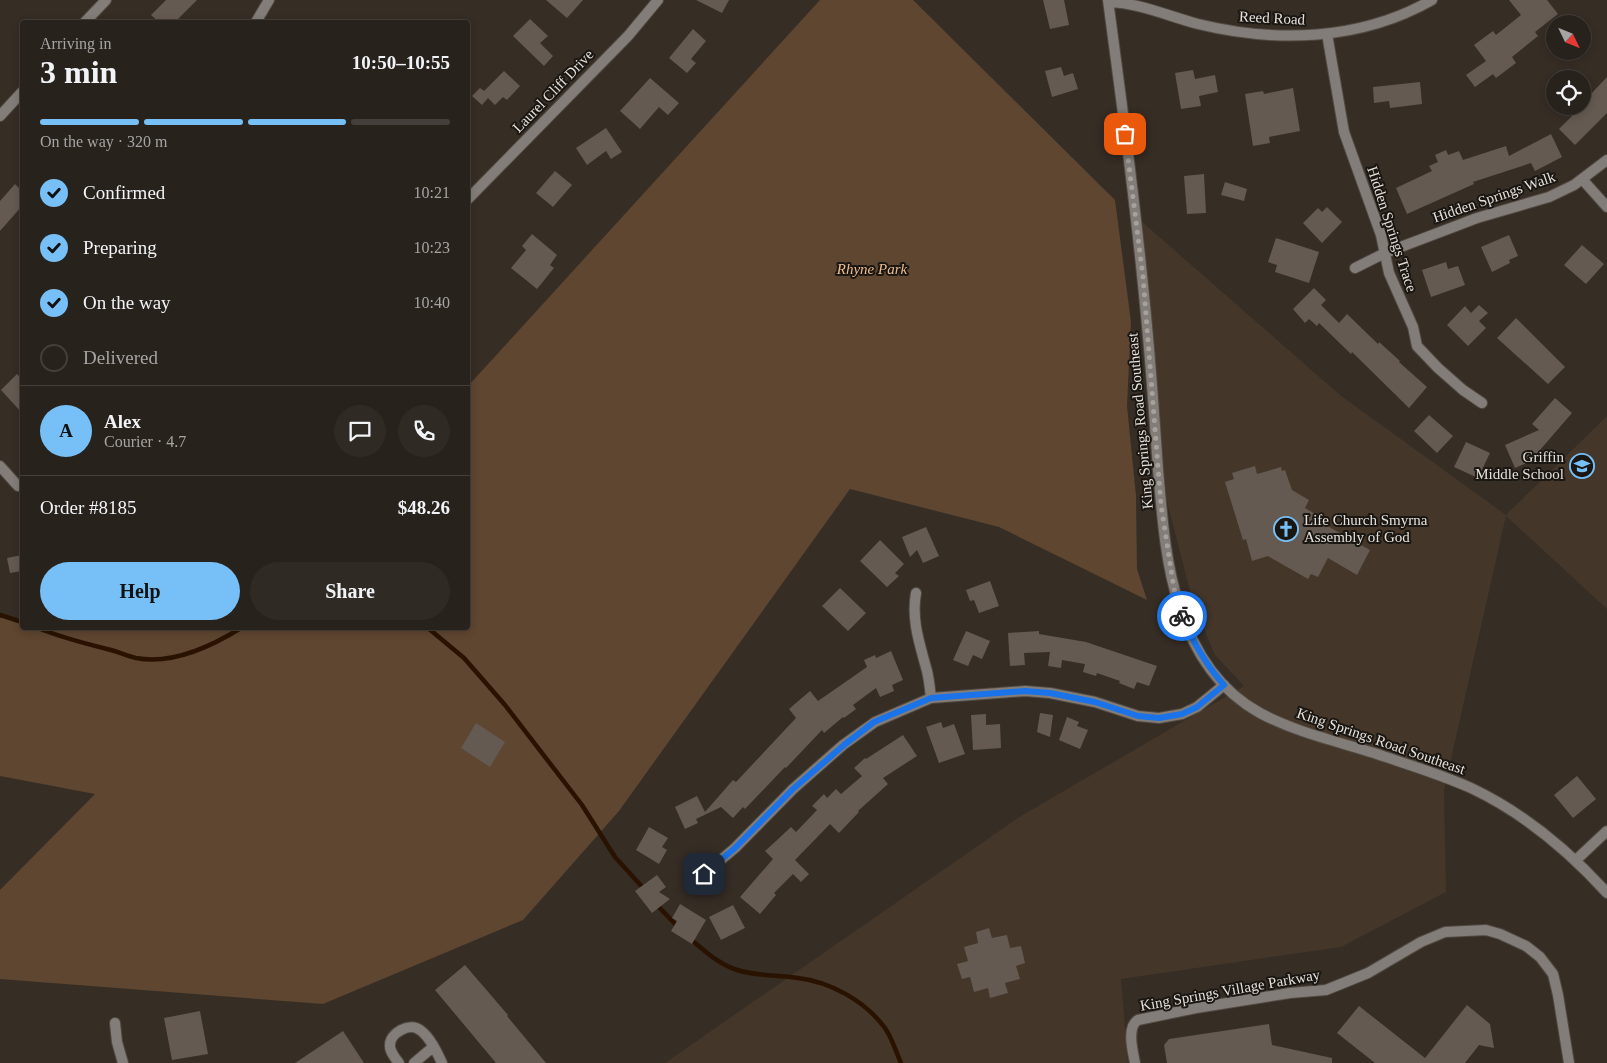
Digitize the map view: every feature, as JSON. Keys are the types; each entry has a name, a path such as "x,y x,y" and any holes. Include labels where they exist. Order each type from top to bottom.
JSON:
{"street":[{"path":"87,20 106,0"},
{"path":"257,20 269,0"},
{"name":"Laurel Cliff Drive","path":"470,197 628,36 658,0"},
{"name":"Reed Road","path":"1109,1 1123,3 1199,24 1274,36 1328,34 1375,24 1432,0"},
{"name":"King Springs Road Southeast","path":"1109,1 1143,277 1166,548 1174,589 1189,632 1203,660 1224,685 1248,706 1262,714 1291,727 1420,768 1473,789 1533,825 1576,860 1607,893"},
{"name":"Hidden Springs Trace","path":"1328,34 1344,132 1373,211 1389,273 1398,297 1413,327 1417,346 1463,390 1482,403"},
{"path":"0,116 20,94"},
{"name":"Hidden Springs Walk","path":"1355,268 1384,253 1477,218 1549,197 1574,185 1607,160"},
{"path":"1582,179 1607,207"},
{"path":"0,466 18,486"},
{"path":"916,593 914,606 916,624 920,649 928,672 931,698"},
{"path":"704,874 735,848 793,789 844,745 874,722 931,698 1031,691 1095,702 1138,716 1159,718 1182,714 1197,707 1224,685"},
{"path":"1576,860 1607,831"},
{"name":"King Springs Village Parkway","path":"1135,1063 1132,1026 1138,1020 1196,1008 1290,993 1326,990 1368,973 1421,942 1445,932 1468,930 1486,930 1526,946 1540,957 1553,974 1569,1063"},
{"path":"115,1023 117,1042 123,1063"},
{"path":"399,1063 394,1056 390,1041 403,1029 413,1027 420,1030 433,1046 442,1063"},
{"path":"414,1063 433,1046"}],"shaded area":[{"path":"1140,220 1340,395 1506,515 1607,416 1607,609 1506,516 1444,790 1446,892 1341,947 1121,979 1128,1063 665,1063 1021,816 1244,686 1215,655 1194,606 1167,502"}],"green space":[{"name":"Rhyne Park","path":"820,0 913,0 1115,200 1131,322 1127,406 1136,496 1137,569 1147,600 999,527 850,489 619,811 523,920 323,1004 0,979 0,890 95,794 0,776 0,618 20,618 20,630 470,630 470,384"}],"building":[{"path":"166,0 197,0 177,20 157,20 151,15"},
{"path":"546,0 583,0 567,18"},
{"path":"696,0 729,0 722,13"},
{"path":"1043,0 1064,0 1069,25 1050,29"},
{"path":"1509,0 1547,0 1558,14 1546,15 1546,23 1535,32 1538,36 1512,57 1516,63 1496,78 1493,74 1475,87 1466,75 1486,61 1474,45 1493,31 1496,35 1521,15"},
{"path":"530,19 548,36 540,43 553,56 544,66 513,36"},
{"path":"693,29 706,41 691,59 696,63 687,73 669,58"},
{"path":"1061,67 1064,76 1073,73 1078,89 1052,97 1045,71"},
{"path":"1193,70 1195,79 1215,75 1218,92 1199,96 1201,106 1181,109 1175,73"},
{"path":"504,71 520,86 507,100 503,97 495,105 488,98 482,105 472,96 480,88 484,91"},
{"path":"1607,77 1607,113 1575,145 1559,129 1573,115 1591,115 1591,94"},
{"path":"650,78 679,103 668,115 659,107 640,129 620,111"},
{"path":"1420,82 1422,104 1390,108 1389,101 1374,103 1373,87"},
{"path":"1293,88 1300,131 1269,137 1270,143 1253,146 1245,94 1263,91 1264,94"},
{"path":"606,128 622,152 611,159 606,151 587,165 576,148"},
{"path":"1551,134 1562,157 1535,171 1531,163 1473,182 1474,184 1407,214 1396,188 1432,171 1429,166 1438,162 1435,155 1446,150 1448,155 1459,151 1463,160 1506,146 1509,156"},
{"path":"555,171 572,185 553,207 536,193"},
{"path":"1204,174 1206,213 1187,214 1184,176"},
{"path":"1225,182 1247,189 1244,201 1221,195"},
{"path":"15,184 20,189 20,208 0,231 0,201"},
{"path":"1327,207 1342,222 1322,243 1303,223 1318,208 1322,212"},
{"path":"532,234 557,255 550,265 554,268 537,289 511,268 526,250 522,246"},
{"path":"1509,235 1518,256 1509,260 1510,263 1492,272 1481,247"},
{"path":"1276,238 1319,252 1309,283 1275,272 1277,265 1268,262"},
{"path":"1582,245 1604,264 1586,284 1564,265"},
{"path":"1446,262 1448,269 1458,266 1465,285 1431,297 1422,270"},
{"path":"1314,288 1326,300 1321,305 1339,323 1347,314 1427,387 1409,408 1352,352 1351,354 1319,323 1317,326 1309,319 1305,323 1293,309"},
{"path":"1479,305 1488,313 1479,321 1486,328 1468,346 1447,325 1465,306 1471,313"},
{"path":"1516,318 1565,367 1548,384 1497,338"},
{"path":"17,374 20,378 20,411 1,390"},
{"path":"1555,398 1572,413 1540,450 1543,456 1515,468 1505,445 1539,430 1532,424"},
{"path":"1429,415 1453,436 1437,453 1414,431"},
{"path":"1466,442 1490,453 1478,478 1454,467"},
{"name":"Life Church Smyrna Assembly of God","path":"1255,466 1257,474 1281,467 1282,471 1285,470 1292,490 1309,500 1305,508 1317,515 1315,519 1370,550 1357,575 1328,558 1318,577 1311,574 1308,579 1268,556 1252,561 1246,539 1243,540 1225,482 1234,479 1232,473"},
{"path":"926,527 939,556 923,563 917,550 910,557 902,537"},
{"path":"880,540 904,564 895,573 899,576 887,587 860,561"},
{"path":"20,555 20,571 10,573 7,558"},
{"path":"990,581 999,606 979,613 974,600 970,601 966,590"},
{"path":"840,588 866,613 848,631 822,606"},
{"path":"966,631 990,641 982,659 973,655 968,666 953,660"},
{"path":"1039,631 1039,634 1086,642 1157,666 1149,686 1137,682 1134,689 1119,683 1120,681 1097,673 1096,676 1083,672 1085,664 1062,660 1061,668 1048,666 1050,652 1024,653 1025,665 1010,666 1008,633"},
{"path":"891,651 903,680 892,685 894,691 880,697 876,688 853,705 856,709 824,733 822,730 745,809 743,807 733,818 721,807 696,819 698,823 685,829 675,807 697,796 705,812 733,780 736,782 796,718 789,709 810,691 818,701 867,667 864,660 875,655 876,658"},
{"path":"1040,713 1053,715 1050,737 1037,732"},
{"path":"986,714 986,725 1000,724 1001,748 973,750 971,715"},
{"path":"1067,717 1079,722 1077,726 1088,730 1080,749 1059,740"},
{"path":"941,722 943,728 954,724 965,754 939,763 926,727"},
{"path":"476,723 505,742 490,767 461,748"},
{"path":"903,735 917,756 883,778 888,784 858,811 839,833 830,824 795,860 809,874 801,882 793,874 774,893 776,895 760,914 740,897 773,859 765,851 791,827 796,832 817,810 812,806 824,794 827,798 836,789 841,794 862,776 854,768 865,758"},
{"path":"1577,776 1596,799 1573,818 1554,795"},
{"path":"649,827 668,838 662,847 667,850 659,864 636,850"},
{"path":"657,875 666,887 659,892 670,899 652,913 635,891"},
{"path":"680,904 706,920 692,944 671,931 677,921 672,918"},
{"path":"733,905 745,928 721,940 709,917"},
{"path":"989,928 992,938 1007,935 1010,948 1021,946 1025,963 1016,966 1020,979 1005,983 1008,993 990,998 988,988 974,992 970,977 962,979 957,964 968,961 964,947 978,943 976,932"},
{"path":"465,965 546,1063 496,1063 435,990"},
{"path":"1467,1005 1490,1024 1494,1048 1479,1045 1465,1063 1375,1063 1337,1033 1359,1006 1425,1058"},
{"path":"200,1011 208,1054 172,1060 164,1018"},
{"path":"1269,1024 1272,1045 1332,1058 1332,1063 1167,1063 1164,1045 1169,1039"},
{"path":"343,1031 364,1063 295,1063"}],"waterway":[{"path":"0,615 20,621"},
{"path":"44,630 136,658 150,659 164,659 191,652 237,630"},
{"path":"430,630 464,658 505,705 582,805 615,857 645,890"},
{"path":"656,904 678,927"},
{"path":"689,938 717,960 737,970 810,980 835,988 846,994 868,1009 885,1028 901,1063"}],"way so far":[{"path":"1125,134 1143,277 1166,548 1174,589 1182,616"}],"place":[{"name":"Griffin Middle School","path":"1582,466"},
{"name":"Life Church Smyrna Assembly of God","path":"1286,529"}],"route":[{"path":"704,874 735,848 793,789 844,745 874,722 931,698 996,692 1025,691 1050,693 1095,702 1150,718 1182,714 1197,707 1224,685 1203,660 1182,616"}]}
